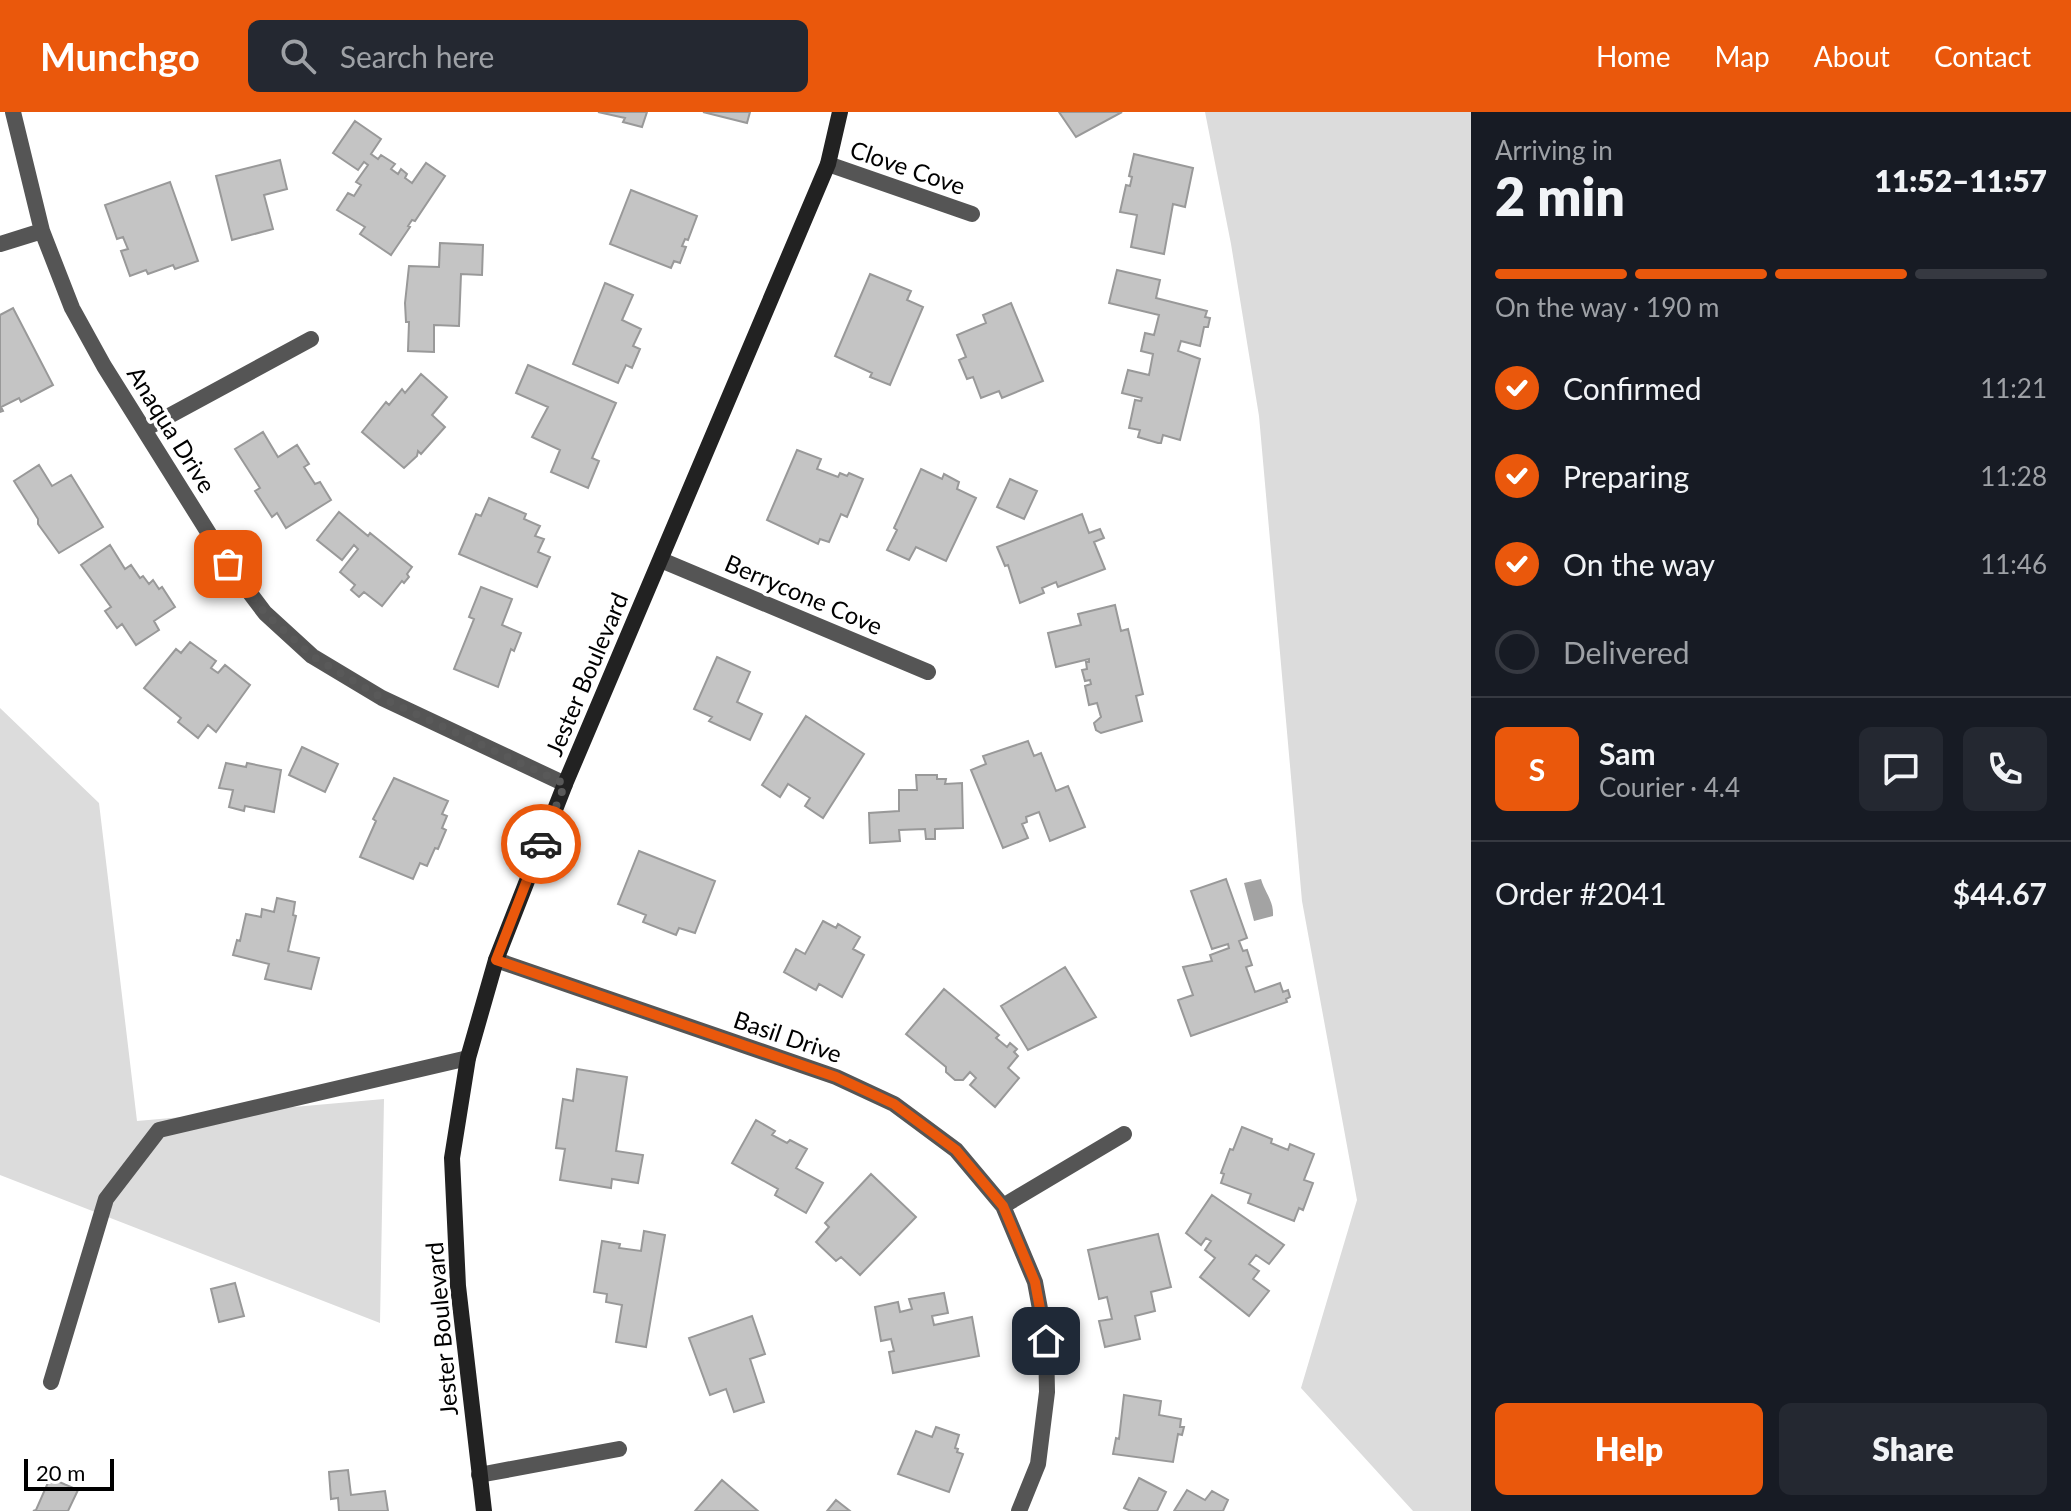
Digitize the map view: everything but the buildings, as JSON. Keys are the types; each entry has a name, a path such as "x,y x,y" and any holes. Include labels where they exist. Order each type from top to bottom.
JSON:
{"street":[{"name":"Anaqua Drive","path":"13,112 42,231 72,308 104,366 228,564 265,613 312,656 382,698 565,784"},
{"name":"Jester Boulevard","path":"484,1511 458,1286 452,1158 468,1058 496,960 565,784 828,164 840,112"},
{"name":"Clove Cove","path":"828,164 972,214"},
{"path":"0,244 42,231"},
{"path":"145,429 311,339"},
{"name":"Berrycone Cove","path":"661,560 928,672"},
{"name":"Basil Drive","path":"496,960 836,1077 894,1104 956,1150 1003,1206 1035,1282 1046,1341 1047,1392 1038,1464 1019,1511"},
{"path":"51,1382 106,1199 159,1130 468,1058"},
{"path":"1003,1206 1124,1134"},
{"path":"479,1475 619,1449"}],"shaded area":[{"path":"1205,112 1471,112 1471,1511 1413,1511 1301,1388 1357,1200 1302,901 1259,416 1231,244"},
{"path":"0,708 99,803 137,1121 384,1099 380,1323 0,1175"},
{"path":"1261,879 1271,901 1273,916 1254,921 1244,883"}],"way so far":[{"path":"228,564 265,613 312,656 382,698 565,784 541,844"}],"route":[{"path":"541,844 496,960 836,1077 894,1104 956,1150 1003,1206 1035,1282 1046,1341"}]}
